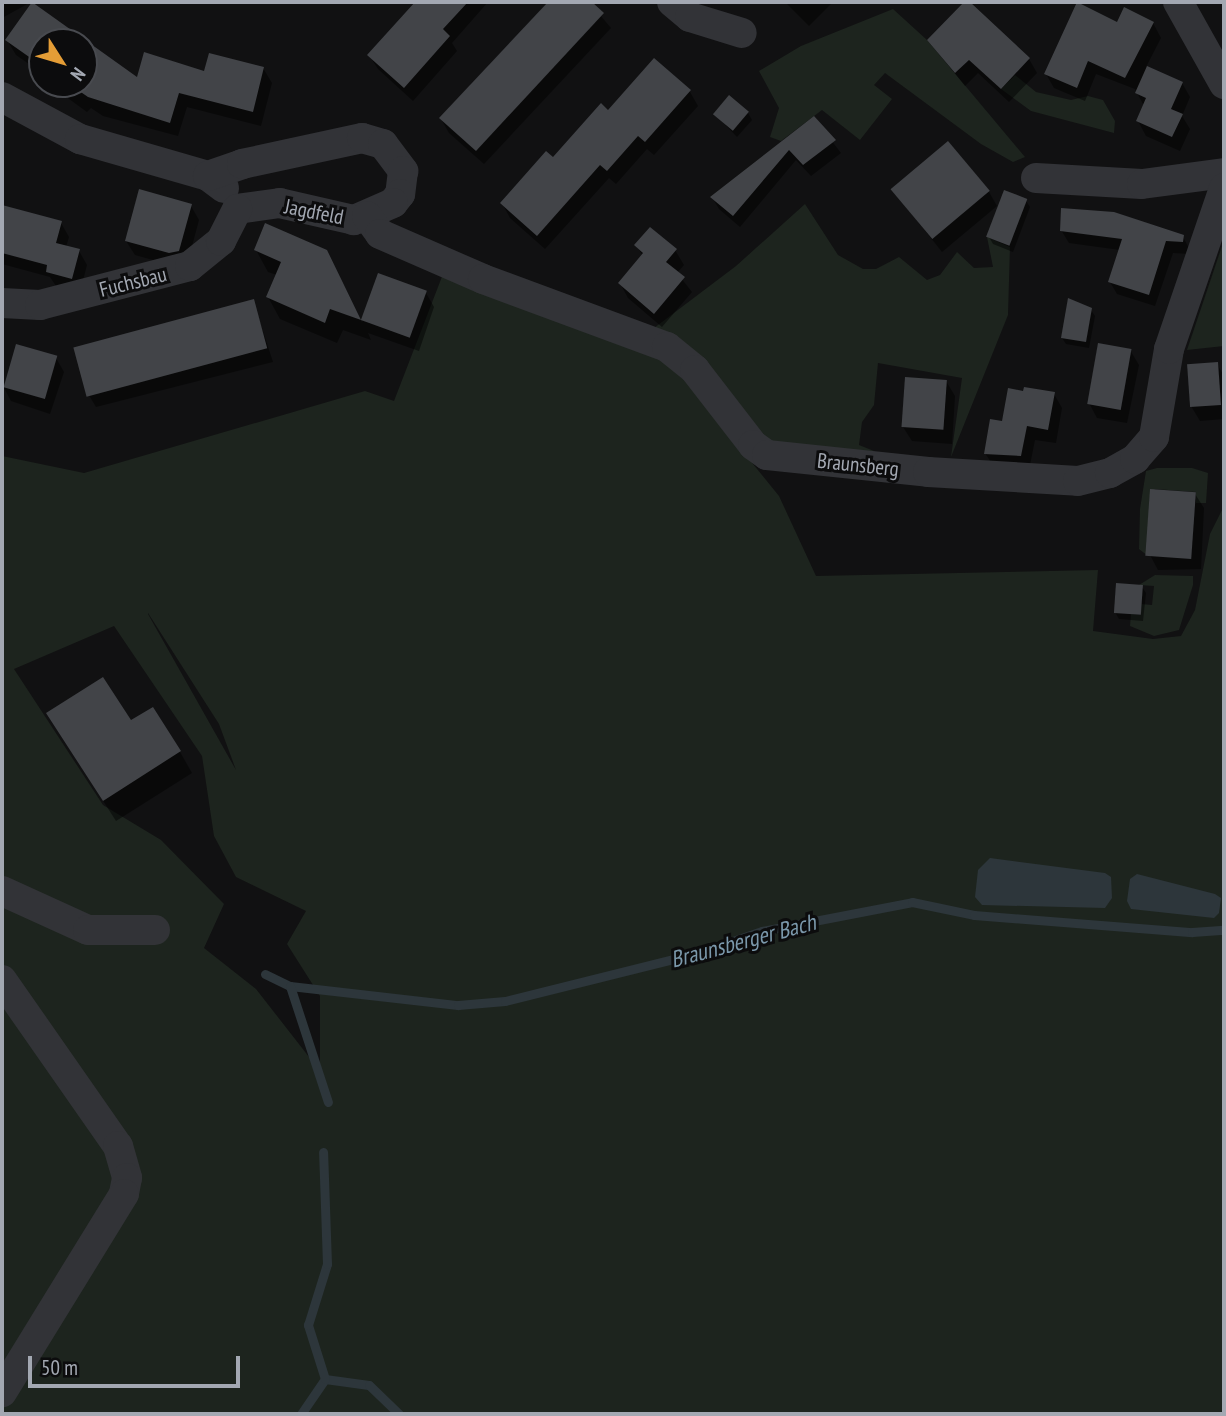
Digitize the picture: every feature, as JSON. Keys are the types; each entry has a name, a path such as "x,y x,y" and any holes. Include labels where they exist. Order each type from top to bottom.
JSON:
{"street":[{"path":"672,2 690,17 741,33"},
{"path":"1178,2 1224,84"},
{"path":"2,97 80,139 208,176 225,189 237,209"},
{"name":"Jagdfeld","path":"208,176 336,142 373,139 398,160 403,181 393,203 366,216 340,219 280,203 237,209"},
{"path":"1036,178 1142,184 1224,173"},
{"name":"Braunsberg","path":"366,216 380,234 483,279 667,347 695,370 753,445 767,455 928,472 1077,481 1110,473 1135,459 1154,437 1169,349 1224,188"},
{"name":"Fuchsbau","path":"2,303 40,305 190,266 221,241 237,209"},
{"path":"2,891 88,930 155,930"},
{"path":"2,979 118,1146 127,1178 124,1194 2,1392"}],"shaded area":[{"path":"893,9 927,40 1025,157 1013,162 981,144 885,73 874,85 892,99 860,140 822,110 781,141 770,137 779,108 759,71 801,46"},
{"path":"1015,75 1036,92 1071,100 1088,96 1103,100 1115,121 1114,133 1031,111 1001,89"},
{"path":"805,204 838,255 863,269 876,269 899,257 927,280 940,275 957,252 974,268 993,267 987,237 1010,247 1008,315 951,457 962,378 878,363 874,405 862,422 859,445 874,451 803,451 774,446 654,328 736,266"},
{"path":"1223,243 1224,346 1187,350"},
{"path":"443,274 640,349 674,367 779,496 816,576 1098,570 1093,631 1153,639 1181,636 1195,610 1210,534 1224,506 1224,1414 2,1414 2,456 84,473 365,391 394,401","holes":["148,614 219,724 236,770","114,626 202,756 214,836 236,877 306,911 287,944 320,996 320,1071 256,989 204,948 224,904 161,840 103,805 14,669"]},
{"path":"1157,468 1192,468 1208,473 1206,503 1196,503 1196,492 1155,489 1150,495 1148,556 1139,549 1140,509 1146,471"},
{"path":"1155,575 1193,576 1193,585 1179,630 1154,636 1130,626 1131,614 1140,615 1141,604 1152,605 1154,586 1139,585"},
{"path":"990,858 1105,873 1111,877 1112,898 1105,908 982,905 975,897 978,870"},
{"path":"1137,874 1215,894 1221,898 1219,913 1214,918 1131,909 1127,901 1130,879"}],"building":[{"path":"32,2 68,28 28,28 28,56 5,40"},
{"path":"415,2 468,2 443,29 450,36 404,88 367,55"},
{"path":"548,2 592,2 604,13 476,151 439,118"},
{"path":"964,2 970,2 1030,58 1001,89 969,60 955,73 927,40"},
{"path":"1077,2 1117,22 1124,7 1154,22 1125,78 1088,61 1077,88 1044,74"},
{"path":"98,49 137,77 144,52 204,71 209,53 264,67 253,112 179,93 170,123 91,98 98,98"},
{"path":"654,58 691,90 645,142 638,136 607,171 600,165 537,236 500,203 546,151 553,157 601,103 608,110"},
{"path":"1147,66 1183,82 1171,109 1183,114 1172,137 1136,121 1146,98 1135,93"},
{"path":"729,95 749,112 733,131 713,114"},
{"path":"814,116 836,140 803,165 789,150 733,216 710,197"},
{"path":"948,141 990,191 932,239 891,189"},
{"path":"139,189 192,204 179,251 169,253 125,241"},
{"path":"1004,190 1027,199 1009,246 986,237"},
{"path":"2,205 62,221 56,243 80,249 72,279 46,272 47,265 2,253"},
{"path":"1061,208 1114,212 1184,235 1183,242 1166,241 1149,295 1108,282 1122,239 1060,231"},
{"path":"265,223 327,250 361,320 330,309 325,323 266,297 281,262 254,250"},
{"path":"650,227 677,249 666,262 685,277 654,314 618,283 643,253 634,245"},
{"path":"378,273 427,291 410,338 361,320"},
{"path":"1068,298 1092,308 1086,342 1061,338"},
{"path":"254,299 267,348 87,397 73,347"},
{"path":"1098,343 1131,349 1121,410 1087,404"},
{"path":"16,344 57,356 45,399 4,387"},
{"path":"1218,362 1221,405 1190,407 1187,364"},
{"path":"905,377 947,380 943,430 902,427"},
{"path":"1024,387 1055,392 1048,430 1027,426 1021,456 984,454 990,419 1002,421 1008,388 1023,391"},
{"path":"1150,489 1196,492 1191,559 1145,556"},
{"path":"1116,583 1143,585 1141,615 1114,613"},
{"path":"103,677 131,720 153,707 181,751 103,801 46,713"}],"waterway":[{"name":"Braunsberger Bach","path":"265,974 290,986 458,1005 505,1001 701,952 762,931 912,902 974,915 1192,932 1224,930"},
{"path":"290,986 328,1102"},
{"path":"301,1414 325,1379 308,1325 327,1264 323,1152"},
{"path":"325,1379 369,1385 399,1414"}]}
